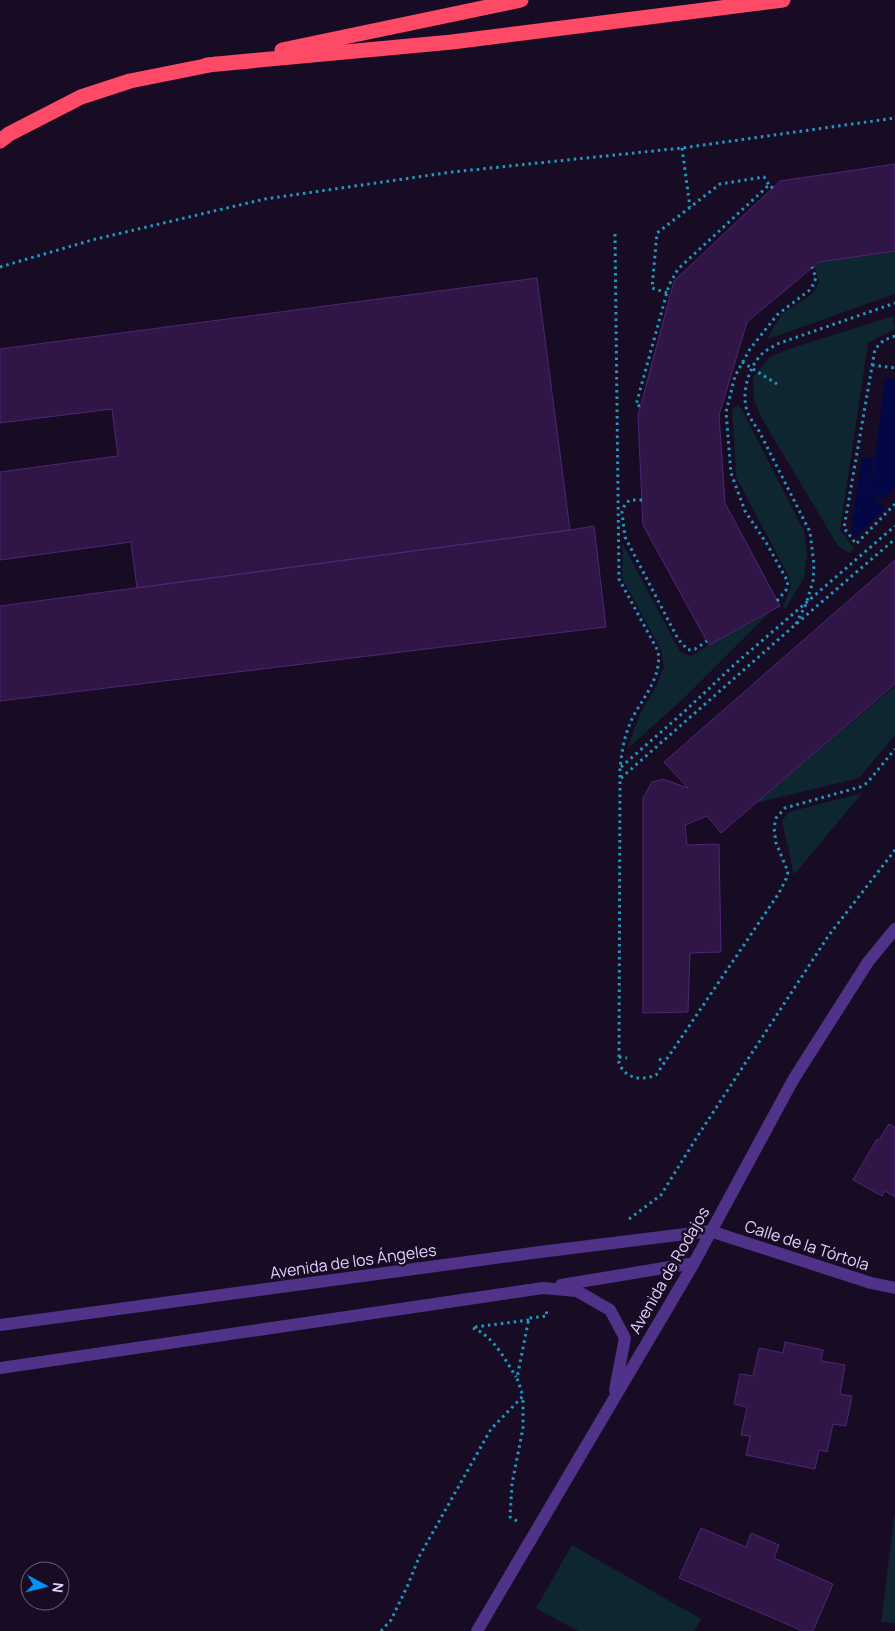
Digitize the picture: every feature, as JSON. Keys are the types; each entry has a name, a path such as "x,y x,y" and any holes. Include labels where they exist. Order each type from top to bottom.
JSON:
{"highway":[{"path":"0,141 9,134 81,97 130,81 521,0"},
{"path":"207,65 452,42 783,0"}],"street":[{"name":"Avenida de Rodajos","path":"477,1631 694,1263 793,1080 868,962 895,929"},
{"name":"Calle de la Tórtola","path":"710,1231 871,1283 895,1288"},
{"name":"Avenida de los Ángeles","path":"0,1325 710,1231"},
{"path":"0,1368 543,1288 694,1263"},
{"path":"543,1288 577,1291 610,1310 624,1338 614,1398"}],"path":[{"path":"0,267 92,240 264,199 452,172 682,148 895,118"},
{"path":"682,148 690,207"},
{"path":"640,406 636,405 667,293 669,285 678,269 771,187 764,178 720,184 657,233 652,288 667,293"},
{"path":"615,234 618,579 658,651 660,661 656,676 634,716 622,746 620,768 618,1063 621,1070 638,1078 646,1079 656,1075 779,893 788,872 776,843 774,828 776,818 785,808 860,787 867,783 895,749"},
{"path":"777,600 786,590 788,582 767,544 745,511 731,473 726,412 735,376 742,362 777,315 811,289 816,278 812,268"},
{"path":"796,624 806,604 813,580 814,565 810,532 759,431 749,416 745,405 749,375 756,361 764,352 778,344 895,304"},
{"path":"895,336 884,340 875,349 844,528 856,544 895,504"},
{"path":"742,362 776,384"},
{"path":"872,365 895,368"},
{"path":"642,500 630,500 625,504 622,512 625,536 678,640 688,650 695,649 707,641"},
{"path":"618,524 623,524"},
{"path":"620,768 735,664 895,526"},
{"path":"620,779 895,538"},
{"path":"627,1220 661,1195 829,935 895,850"},
{"path":"619,1057 627,1058"},
{"path":"659,1059 665,1062"},
{"path":"517,1378 529,1318 547,1316 543,1288"},
{"path":"528,1320 474,1328 481,1331 495,1345 517,1378 523,1396 523,1428 512,1484 510,1517 535,1533"},
{"path":"381,1631 391,1620 420,1555 491,1429 523,1396"}],"shaded area":[{"path":"895,251 895,294 768,339 782,314 812,294 819,282 814,266 819,262"},
{"path":"893,316 895,329 868,343 840,530 854,548 849,553 838,546 761,417 754,400 753,377 770,357 789,349"},
{"path":"885,378 895,379 895,488 885,498 879,499 872,491 872,481"},
{"path":"738,405 804,531 807,554 804,578 785,609 783,607 791,586 788,575 736,477 732,410"},
{"path":"862,457 873,459 872,494 885,509 855,537 851,530"},
{"path":"623,544 680,652 691,656 769,613 682,700 627,749 641,712 656,687 664,667 661,650 622,578"},
{"path":"895,686 895,735 859,778 756,803"},
{"path":"862,793 794,875 782,821 789,812"},
{"path":"895,1510 895,1623 881,1622"},
{"path":"572,1545 701,1619 694,1631 578,1631 536,1608"}],"building":[{"path":"895,164 895,251 819,262 747,322 719,415 725,503 780,606 709,645 643,525 638,416 674,281 780,181"},
{"path":"537,278 570,530 137,588 131,542 0,560 0,472 118,456 112,409 0,423 0,349"},
{"path":"594,526 606,627 0,701 0,606"},
{"path":"895,560 895,684 721,833 707,816 685,825 687,845 719,844 721,952 690,953 688,1012 643,1013 643,798 652,782 663,779 688,788 664,762"},
{"path":"889,1124 895,1127 895,1197 885,1191 882,1196 853,1180 877,1139 879,1140"},
{"path":"785,1342 823,1350 821,1361 845,1365 840,1394 852,1396 846,1426 833,1424 827,1452 819,1450 815,1469 746,1455 750,1436 741,1435 747,1407 734,1404 740,1374 753,1376 759,1348 783,1353"},
{"path":"701,1528 746,1547 751,1533 779,1545 774,1558 833,1584 813,1631 803,1631 679,1578"}]}
